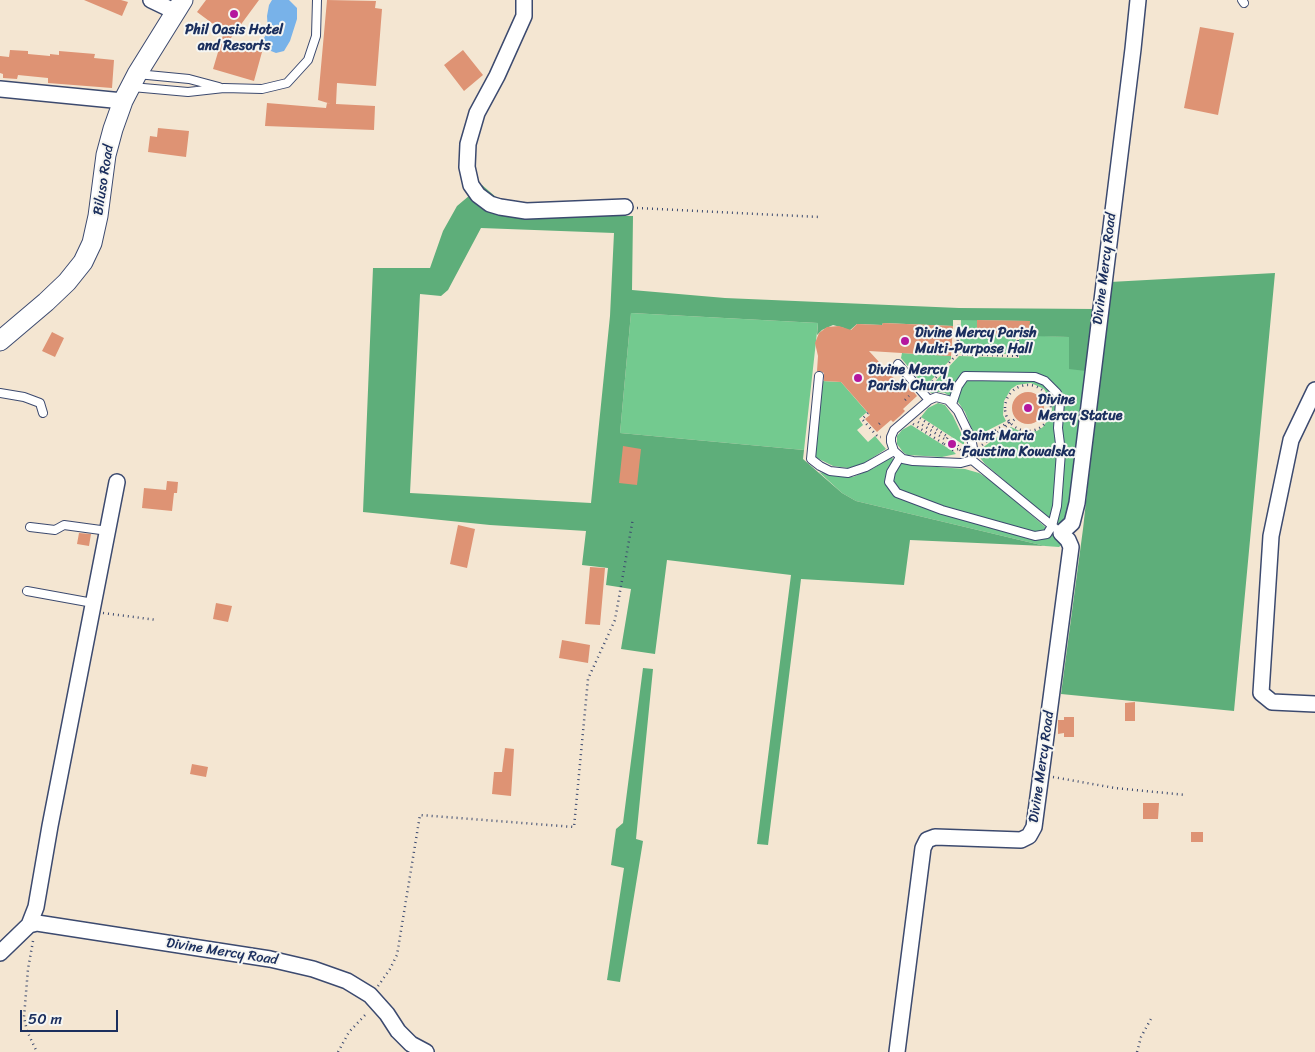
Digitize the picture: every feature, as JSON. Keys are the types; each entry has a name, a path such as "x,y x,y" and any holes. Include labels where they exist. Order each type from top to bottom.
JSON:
{"street":[{"path":"152,0 180,6"},
{"path":"524,0 524,16 497,76 477,113 468,144 467,166 471,185 478,195 490,204 508,209 526,211 626,207"},
{"name":"Divine Mercy Road","path":"897,1052 923,848 927,840 935,837 1021,840 1029,836 1034,827 1071,547 1068,540 1057,530 1072,523 1077,503 1134,49 1138,0"},
{"name":"Biluso Road","path":"0,341 46,302 67,282 83,262 92,243 98,216 106,155 113,130 130,88 180,6"},
{"path":"0,89 130,88"},
{"path":"1315,390 1290,440 1271,536 1261,693 1272,702 1315,704"},
{"path":"0,953 33,924 50,826 117,482"},
{"name":"Divine Mercy Road","path":"33,924 270,959 313,969 347,981 374,999 398,1031 411,1044 426,1052"}],"lane":[{"path":"130,88 188,92 224,88 262,89 287,83 308,60 316,36 317,0"},
{"path":"130,88 189,79 224,88"},
{"path":"898,364 929,400"},
{"path":"819,376 810,455 813,461 830,471 848,473 897,454"},
{"path":"897,454 889,482 897,492 909,498 942,510 1035,536 1057,530 1057,506 1062,452 1058,428 1060,402 1057,392 1052,386 1045,380 1028,376 1006,378 965,376 958,386 952,404"},
{"path":"0,393 24,397 40,403 43,413"},
{"path":"940,397 952,404 964,421 973,452 961,463 908,460 897,454 891,440 896,427 929,400 940,397"},
{"name":"Divine Mercy Road","path":"973,452 1057,530"},
{"path":"30,527 55,530 64,525 108,531"},
{"path":"27,592 92,609"}],"path":[{"path":"626,207 820,217"},
{"path":"922,392 957,354 958,322"},
{"path":"957,354 1017,356 1018,335"},
{"path":"1028,385 1040,389 1045,394 1050,405 1050,412 1040,428 1022,430 1010,423 1005,410 1005,404 1007,398 1016,389 1028,385"},
{"path":"905,400 909,396"},
{"path":"868,413 862,419 878,437 891,440"},
{"path":"920,418 946,440 953,450 959,449 973,452"},
{"path":"879,424 882,421"},
{"path":"916,421 946,440"},
{"path":"973,452 1010,423"},
{"path":"973,452 1010,423"},
{"path":"913,424 946,440 957,443 959,449"},
{"path":"338,1052 349,1032 374,999 397,955 420,816 574,827 588,679 615,620 633,518"},
{"path":"92,609 100,613 156,620"},
{"path":"1041,775 1116,788 1186,795"},
{"path":"33,924 24,1017 36,1052"},
{"path":"1137,1052 1141,1037 1152,1017"}],"green space":[{"path":"482,185 497,198 523,206 615,203 616,216 633,216 632,290 725,298 959,308 1094,309 1086,371 1069,369 1069,337 1029,336 1029,321 953,320 953,326 883,323 882,325 857,324 849,331 833,325 822,330 817,335 818,323 631,313 620,433 804,450 803,459 842,493 856,501 1045,546 910,540 904,585 801,579 768,845 757,844 791,575 667,560 655,654 621,649 631,589 606,585 608,568 582,565 586,531 490,525 363,512 373,268 430,268 443,231 457,206","holes":["481,228 614,233 610,316 591,503 410,493 420,294 441,296 448,290"]},
{"path":"1275,273 1234,711 1061,694 1083,529 1110,282"},
{"path":"631,313 818,323 804,450 620,433"},
{"path":"961,320 977,320 977,334 1016,335 1015,354 960,353"},
{"path":"1019,335 1069,337 1069,350 1086,371 1070,510 1060,528 985,464 978,451 1011,427 1024,433 1037,431 1043,427 1051,415 1052,408 1051,401 1044,389 1031,383 1017,385 1011,389 1004,401 1003,415 1006,421 975,437 965,412 958,402 945,393 931,393 928,389 959,356 1019,358"},
{"path":"902,353 951,356 951,359 925,387 901,358"},
{"path":"822,381 841,382 867,412 859,419 863,425 857,430 868,442 875,436 886,449 863,464 848,468 833,466 815,457"},
{"path":"938,403 945,405 953,416 964,439 964,445 921,417 928,408"},
{"path":"911,425 956,454 942,457 907,455 897,444 897,436 902,430"},
{"path":"891,457 897,462 910,465 965,469 979,473 993,482 1064,543 1059,547 1045,546 856,501 842,493 819,472 834,476 853,477 874,468"},
{"path":"643,668 653,669 636,839 643,841 620,982 607,980 624,868 611,865 616,829 623,823"}],"water":[{"path":"272,0 289,0 297,8 297,19 290,41 284,51 276,53 266,49 263,44 268,31 267,16"}],"building":[{"path":"84,0 121,0 128,2 122,16"},
{"path":"206,0 259,0 228,42 262,52 254,81 213,69 224,32 197,12"},
{"path":"327,0 376,1 375,8 382,9 376,86 337,83 336,104 375,106 374,130 265,126 267,103 326,108 327,103 331,104 318,100"},
{"path":"1200,27 1234,33 1218,115 1184,108"},
{"path":"10,50 28,51 28,54 50,56 50,54 59,55 59,51 95,54 94,58 114,60 112,88 48,83 48,78 18,75 17,79 3,78 3,74 0,73 0,56 9,57"},
{"path":"463,50 483,75 464,91 444,65"},
{"path":"158,128 189,131 186,157 148,152 150,136 157,137"},
{"path":"977,320 1030,321 1029,336 977,334"},
{"name":"Divine Mercy Parish Church","path":"883,323 953,326 951,356 869,351 901,386 906,382 917,396 903,409 905,411 900,416 893,422 891,420 877,432 865,419 870,415 841,382 824,381 824,373 817,371 818,356 815,343 819,333 827,327 839,326 851,330 857,324 882,325"},
{"path":"52,332 64,338 55,357 42,351"},
{"path":"1028,392 1040,396 1044,408 1040,420 1028,424 1016,420 1012,408 1016,396"},
{"path":"623,446 641,449 637,485 619,483"},
{"path":"167,481 178,482 177,493 174,493 172,511 142,508 144,488 166,490"},
{"path":"458,525 475,529 467,568 450,564"},
{"path":"79,533 91,534 89,546 77,544"},
{"path":"590,567 605,568 600,625 585,624"},
{"path":"216,603 232,606 228,622 213,619"},
{"path":"562,640 590,645 588,663 559,658"},
{"path":"1135,702 1135,721 1125,721 1125,703"},
{"path":"1064,717 1074,717 1074,737 1064,737 1064,733 1058,734 1058,720 1064,720"},
{"path":"505,748 514,749 511,796 492,794 494,772 502,772"},
{"path":"192,764 208,767 206,777 190,774"},
{"path":"1143,803 1159,803 1158,819 1143,819"},
{"path":"1191,832 1203,832 1203,842 1191,842"}],"place":[{"name":"Phil Oasis Hotel and Resorts","path":"234,14"},
{"name":"Divine Mercy Parish Multi-Purpose Hall","path":"905,341"},
{"name":"Divine Mercy Parish Church","path":"858,378"},
{"name":"Divine Mercy Statue","path":"1028,408"},
{"name":"Saint Maria Faustina Kowalska","path":"952,444"}]}
